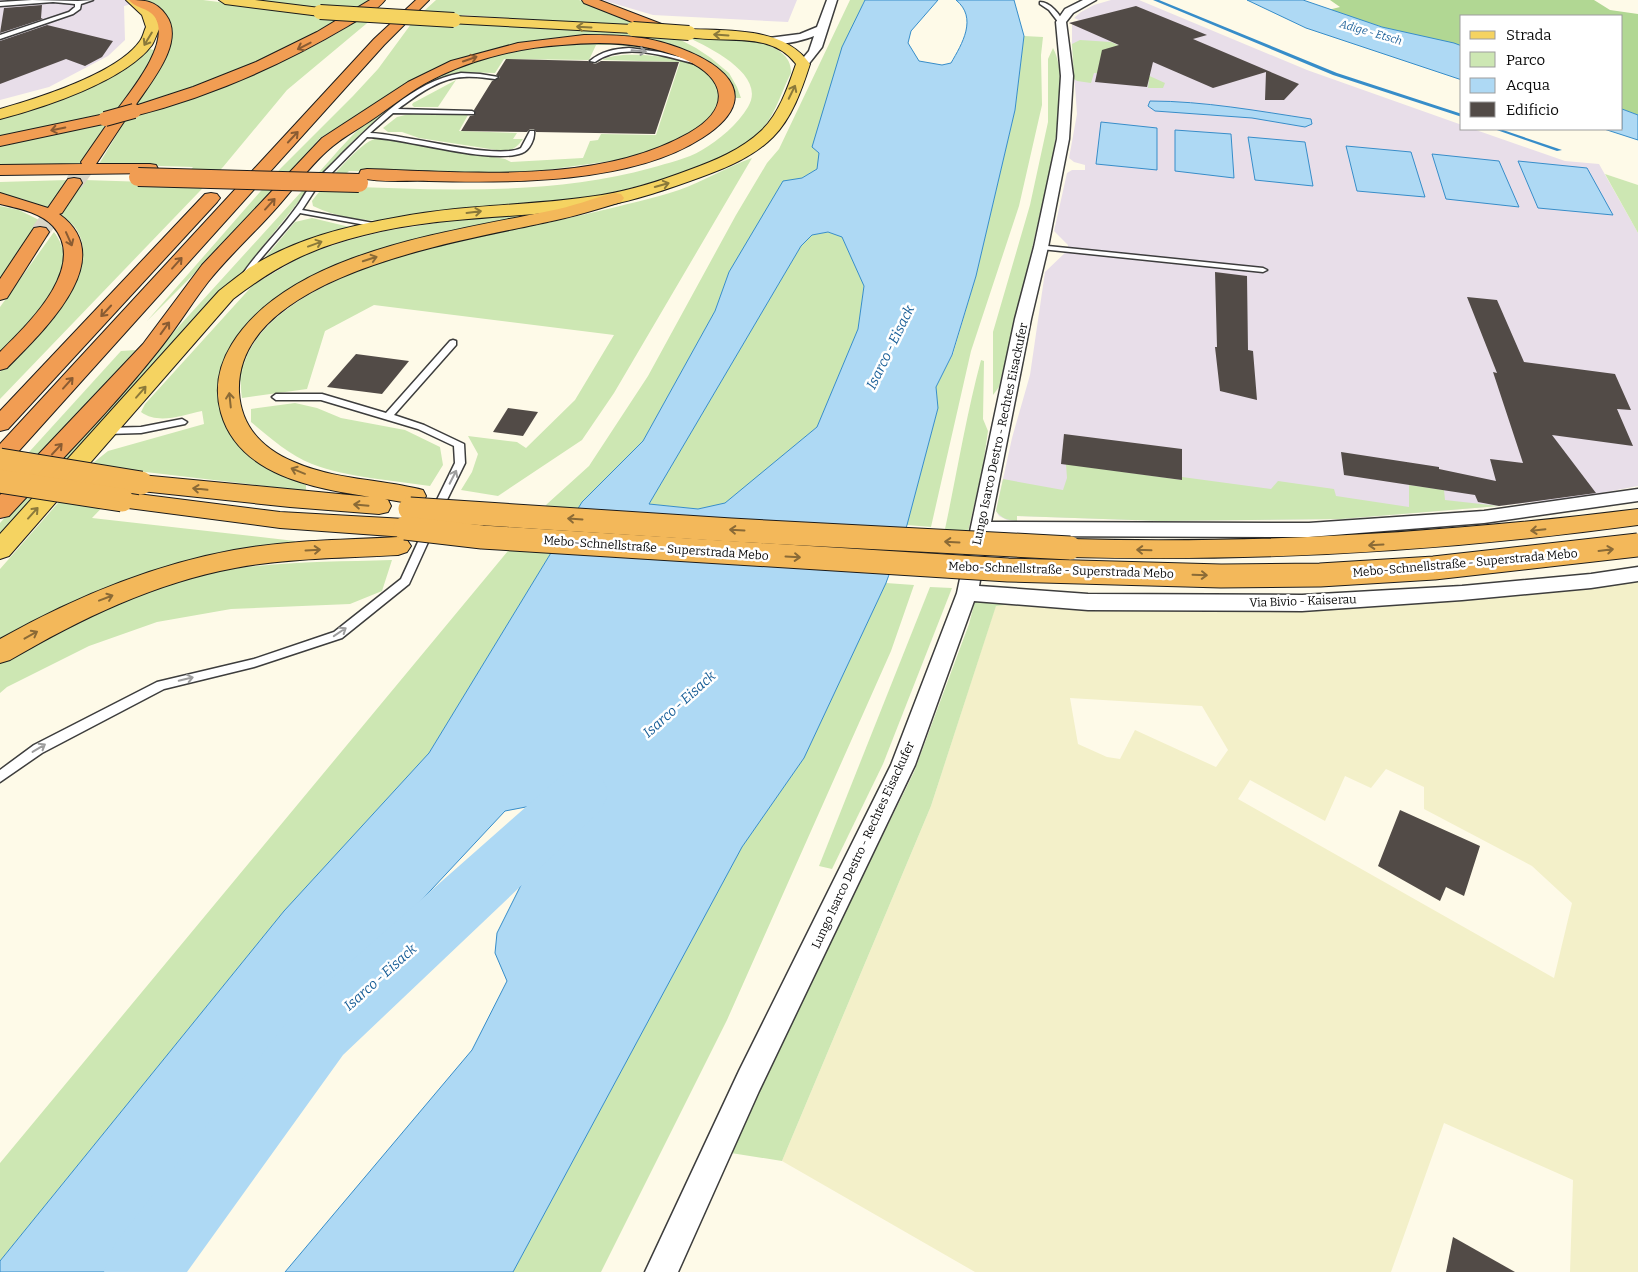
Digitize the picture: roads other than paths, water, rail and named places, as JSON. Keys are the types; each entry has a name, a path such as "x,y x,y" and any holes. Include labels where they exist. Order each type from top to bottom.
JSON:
{"highway":[{"path":"89,162 159,59 166,42 166,32 161,16 151,6 133,0"},
{"path":"0,141 105,119 202,89 261,66 304,46 346,22 379,0"},
{"path":"335,68 405,0"},
{"path":"0,459 379,42 423,0"},
{"path":"363,179 547,174 592,169 657,154 699,134 722,114 727,103 726,83 709,59 690,40 588,0"},
{"path":"0,510 152,346 202,277 324,146 405,89 430,75 498,50 556,40 603,40 648,44 709,59"},
{"path":"0,170 523,183 611,174 680,155 710,140 737,115"},
{"path":"0,424 244,163"},
{"path":"0,177 144,173"},
{"path":"56,209 74,184"},
{"path":"0,198 44,213 60,223 70,237 74,251 72,271 60,294 46,315 0,364"},
{"path":"407,520 338,483 302,473 268,458 249,444 234,421 229,401 229,379 233,361 244,342 260,321 286,300 319,280 362,261 406,247 556,216 615,198"},
{"path":"0,294 40,232"},
{"path":"0,459 141,483 290,499 407,520 485,525"},
{"path":"0,481 122,500 280,520 407,520 485,525"},
{"name":"Mebo-Schnellstraße - Superstrada Mebo","path":"485,525 730,530 1162,551 1337,547 1420,542 1566,527 1638,517"},
{"path":"0,652 62,618 98,601 195,568 306,550 407,520"},
{"name":"Mebo-Schnellstraße - Superstrada Mebo","path":"485,525 1008,570 1221,576 1320,575 1434,568 1638,545"}],"main road":[{"path":"0,114 74,88 110,71 134,56 148,41 153,27 148,13 133,0"},
{"path":"0,550 226,295 243,280 279,260 314,244 379,226 422,218 615,198 668,184 712,168 768,134 793,90 802,64 798,55 769,41 737,36 320,12 225,0"}],"street":[{"path":"802,64 812,55 821,37 822,28 832,0"},
{"path":"1061,22 1069,11 1090,0"},
{"name":"Lungo Isarco Destro - Rechtes Eisackufer","path":"661,1272 749,1081 903,765 967,594 1023,319 1042,247 1063,139 1067,76 1061,22"},
{"path":"769,41 800,38 811,35 822,28"},
{"path":"980,529 1308,530 1484,516 1638,495"},
{"name":"Via Bivio - Kaiserau","path":"967,594 1088,602 1302,603 1462,594 1591,581 1638,574"}],"lane":[{"path":"0,4 53,0 78,3 90,0"},
{"path":"0,37 71,13 78,8 78,3"},
{"path":"1042,3 1051,9 1061,22"},
{"path":"593,61 604,53 635,50 709,59"},
{"path":"243,280 255,261 298,210 312,189 391,111 446,78 457,75 495,77"},
{"path":"391,111 472,113"},
{"path":"365,135 390,135 502,155 522,151 528,144 532,132"},
{"path":"298,210 379,226"},
{"path":"1042,247 1263,270"},
{"path":"388,416 453,343"},
{"path":"0,777 38,748 161,685 254,664 338,635 405,581 460,463 459,444 421,427 322,397 276,397"},
{"path":"106,431 141,430 182,422"}],"water":[{"path":"865,0 938,0 911,31 908,43 919,61 942,65 951,63 960,48 967,23 963,7 956,0 1014,0 1024,36 1015,110 976,276 952,355 936,387 938,408 907,525 886,583 804,758 742,847 513,1272 285,1272 472,1050 507,981 495,953 497,933 532,863 531,806 505,811 314,1015 154,1232 108,1272 0,1272 0,1261 284,911 429,753 582,502 643,441 715,311 729,272 783,181 802,178 817,169 819,153 812,147 842,47","holes":["828,232 842,237 864,286 858,329 817,427 725,503 698,509 649,504 801,246 812,235"]},
{"name":"Adige - Etsch","path":"1247,0 1303,0 1382,27 1454,43 1460,45 1460,79 1306,28"},
{"path":"1150,101 1170,101 1251,110 1311,119 1312,124 1305,127 1252,118 1155,111 1148,106"},
{"path":"1623,109 1638,115 1638,140 1607,130 1623,130"},
{"path":"1101,122 1157,128 1157,170 1096,164"},
{"path":"1175,130 1231,134 1234,178 1175,171"},
{"path":"1248,137 1305,142 1313,186 1255,180"},
{"path":"1346,146 1411,152 1425,197 1357,191"},
{"path":"1432,154 1499,161 1519,207 1446,199"},
{"path":"1518,161 1587,168 1613,215 1538,208"}],"waterway":[{"path":"1155,0 1335,74 1460,115"},
{"path":"1499,130 1559,150"},
{"name":"Isarco - Eisack","path":"141,1272 320,1032 581,793"}],"tunnel":[{"path":"74,183 89,162"},
{"path":"40,232 56,209"}]}
